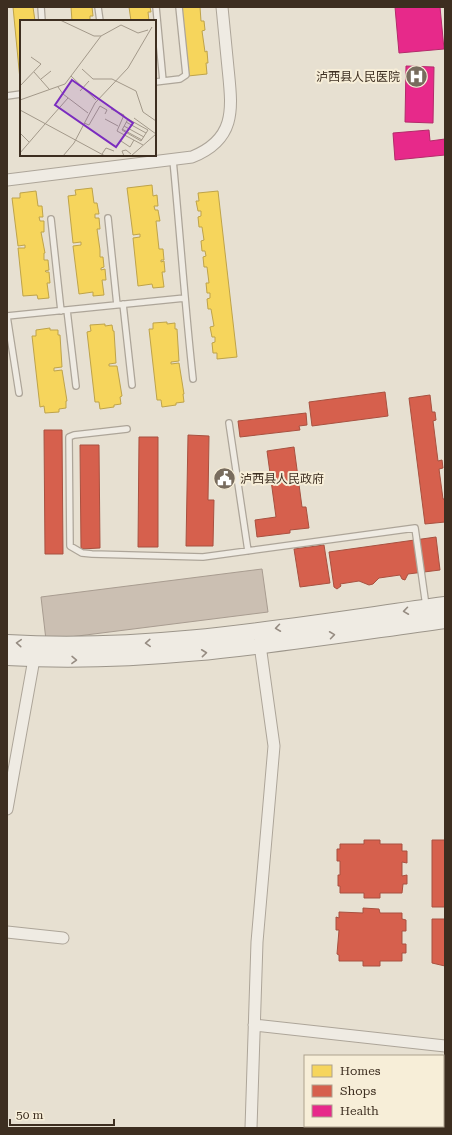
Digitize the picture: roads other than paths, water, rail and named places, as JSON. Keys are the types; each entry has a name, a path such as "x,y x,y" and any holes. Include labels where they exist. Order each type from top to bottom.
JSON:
{"street":[{"path":"7,180 174,160 192,157 208,150 222,136 227,126 232,105 222,7"},
{"path":"7,643 79,645 168,642 445,605"},
{"path":"7,657 86,660 169,656 445,620"},
{"path":"251,1128 257,942 274,746 260,645"},
{"path":"7,809 34,659"},
{"path":"7,932 63,938"},
{"path":"254,1025 445,1046"}],"lane":[{"path":"41,7 42,20"},
{"path":"98,7 100,20"},
{"path":"156,7 163,81"},
{"path":"156,82 180,79 186,75 180,7"},
{"path":"7,96 20,94"},
{"path":"174,160 193,379"},
{"path":"108,218 132,385"},
{"path":"51,219 76,386"},
{"path":"19,393 7,316 185,298"},
{"path":"229,423 248,551"},
{"path":"127,429 74,435 69,437 70,546 87,554 203,557 415,528 426,608"}],"place":[{"name":"泸西县人民医院","path":"416,77"},
{"name":"泸西县人民政府","path":"225,479"}]}
